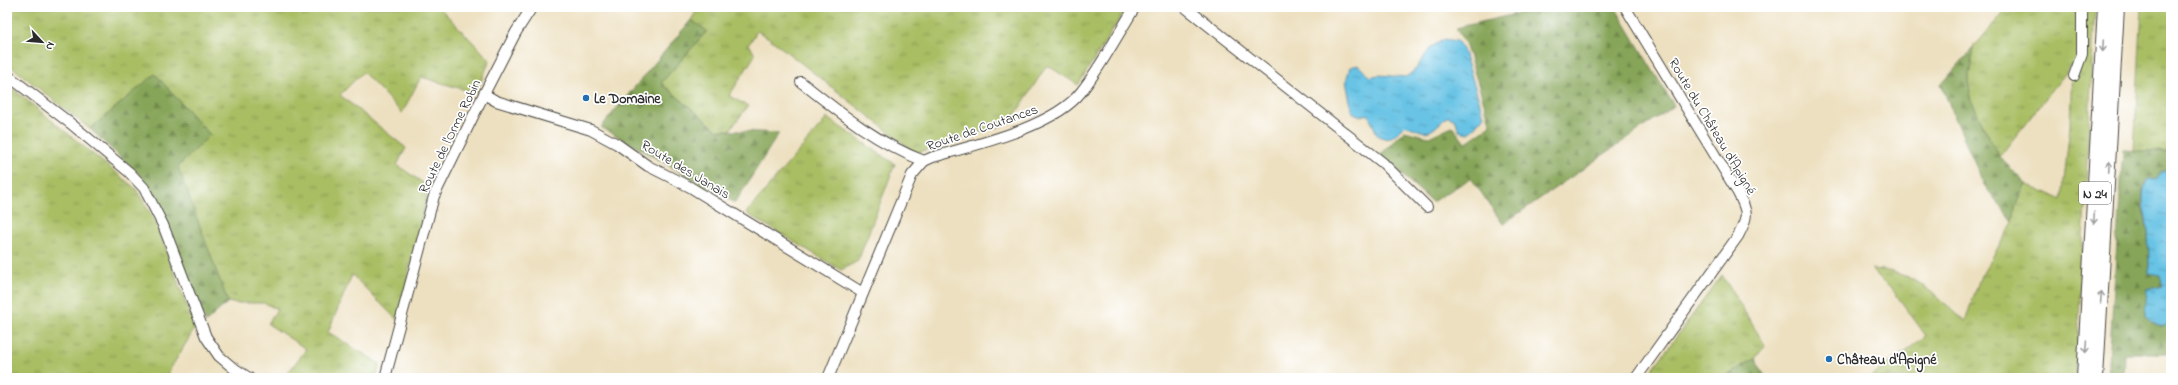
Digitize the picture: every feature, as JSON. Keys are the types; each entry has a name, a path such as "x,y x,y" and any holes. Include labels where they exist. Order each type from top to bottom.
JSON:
{"highway":[{"name":"N 24","path":"2084,378 2105,7"},
{"name":"N 24","path":"2096,378 2117,7"}],"street":[{"name":"Route de l'Orme Robin","path":"385,378 434,196 516,32 532,7"},
{"name":"Route de Coutances","path":"828,378 904,190 912,175 924,161 1042,122 1062,110 1081,93 1135,7"},
{"path":"1185,7 1383,163 1427,207"},
{"name":"Route du Château d'Apigné","path":"1625,7 1738,192 1746,210 1746,221 1738,236 1636,378"},
{"path":"2074,76 2082,54 2082,7"},
{"path":"7,75 76,128 129,172 144,188 163,225 206,337 219,356 249,378"},
{"path":"801,82 871,135 904,154 924,161"},
{"name":"Route des Janais","path":"484,94 496,101 592,130 617,144 648,166 690,187 863,293"}],"green space":[{"path":"7,7 439,7 490,60 476,93 421,77 402,113 363,72 340,95 406,148 397,165 429,187 397,320 352,275 328,332 380,364 376,378 284,378 306,349 268,324 277,309 264,303 228,302 177,167 210,135 155,74 90,129 7,63"},
{"path":"699,7 1127,7 1078,85 1047,65 1010,123 916,153 769,38 757,31 749,44 755,55 729,96 748,106 730,130 717,130 661,83 707,31 691,20"},
{"path":"1544,7 1615,7 1674,106 1503,224 1471,178 1432,202 1380,155 1404,131 1429,137 1452,126 1465,143 1491,125 1466,45 1456,28"},
{"path":"2008,7 2095,7 2076,378 1869,378 1926,336 1895,293 1871,269 1900,274 1912,279 1933,293 1965,321 1980,278 2013,222 2015,207 2026,183 2062,200 2070,125 2072,65 1999,157 1970,98 1969,77 1973,48"},
{"path":"2142,7 2171,7 2171,152 2134,150"},
{"path":"691,20 707,31 661,83 717,130 779,133 735,203 601,127"},
{"path":"1973,48 1969,77 1970,98 1999,157 2026,183 2015,207 2013,222 1984,185 1941,85"},
{"path":"155,74 210,135 178,167 228,302 206,322 161,208 143,178 90,129"},
{"path":"7,84 136,189 156,223 195,328 165,378 7,378"},
{"path":"827,118 895,164 858,261 841,270 746,213"},
{"path":"2123,150 2171,152 2171,169 2162,172 2157,180 2143,189 2142,205 2148,231 2149,272 2161,275 2162,286 2151,323 2160,325 2171,322 2171,353 2124,353 2123,378 2108,378"},
{"path":"1722,275 1765,345 1755,359 1723,378 1646,378"},
{"path":"1754,359 1766,378 1723,378"}],"water":[{"path":"1445,39 1457,41 1463,49 1484,116 1472,130 1468,133 1459,131 1456,121 1448,116 1432,130 1424,132 1405,125 1395,135 1387,139 1378,136 1368,114 1360,116 1352,112 1346,81 1350,67 1358,65 1370,77 1378,75 1406,77 1415,70 1431,47"},
{"path":"2171,169 2171,322 2164,325 2157,325 2145,316 2147,290 2162,286 2161,275 2149,273 2148,231 2143,198 2148,179 2157,180 2162,172"}],"place":[{"name":"Le Domaine","path":"586,98"},
{"name":"Château d'Apigné","path":"1829,359"}]}
